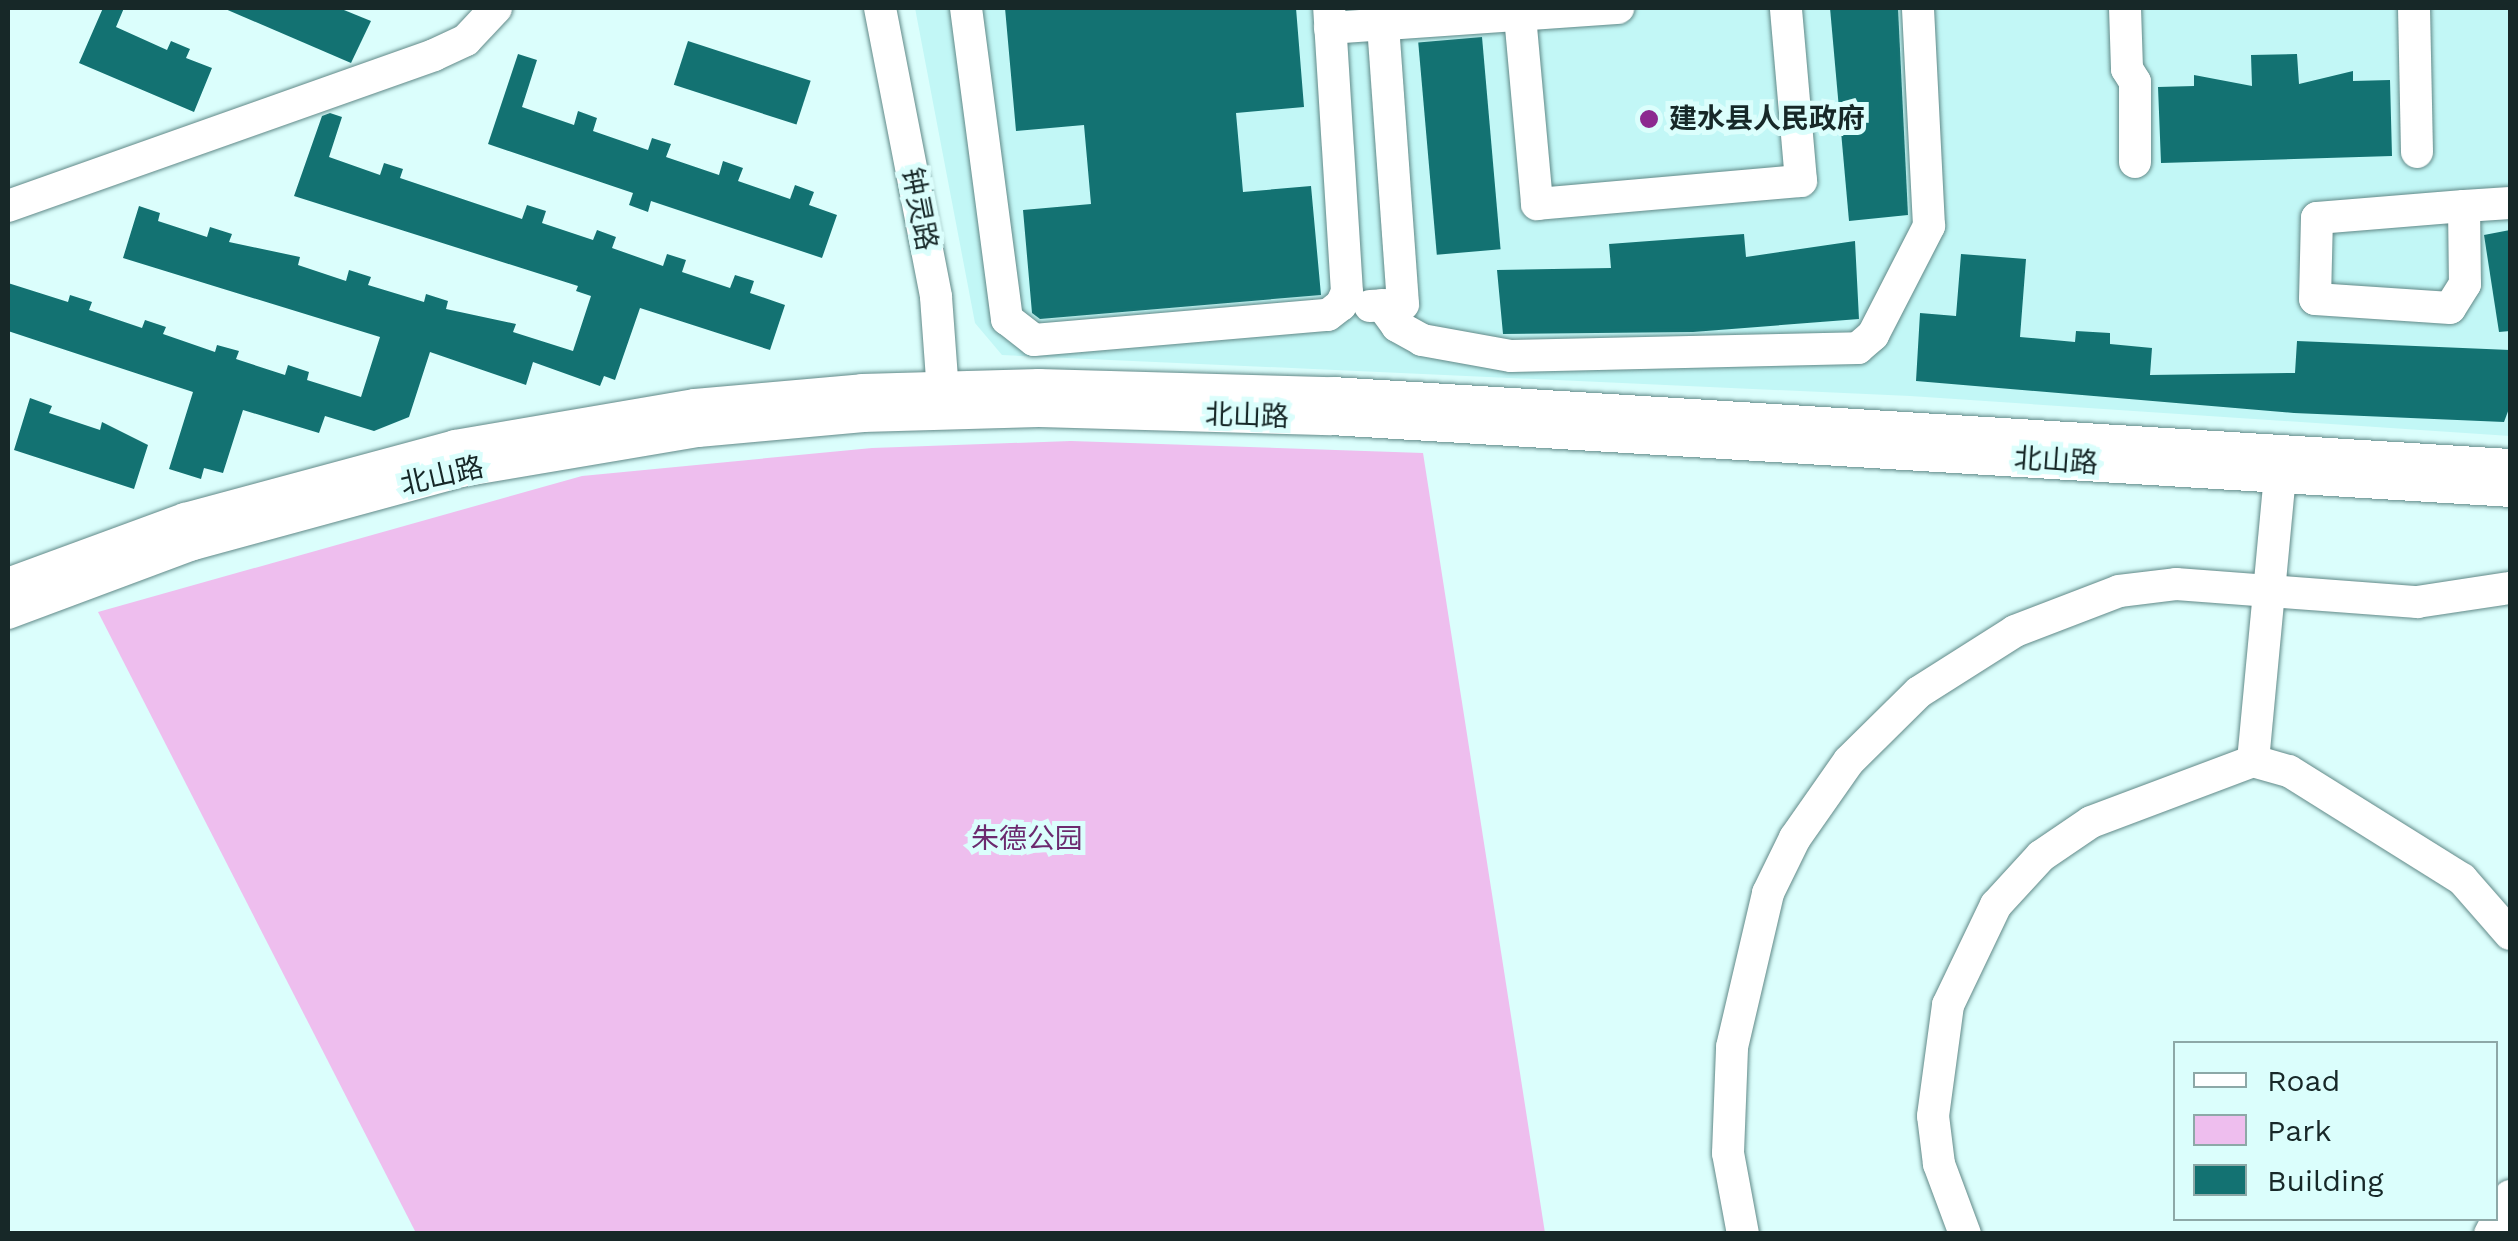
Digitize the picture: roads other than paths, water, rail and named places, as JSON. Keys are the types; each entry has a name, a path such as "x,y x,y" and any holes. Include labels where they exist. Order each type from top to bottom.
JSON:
{"street":[{"path":"8,206 434,55 466,40 496,8"},
{"name":"钟灵路","path":"880,8 936,297 944,400"},
{"path":"966,8 1007,319 1019,334 1034,340 1328,315 1341,305 1347,292 1330,18 1383,22 1437,12 1520,16 1618,8"},
{"path":"1520,16 1538,204 1802,182 1786,8"},
{"path":"1382,305 1397,326 1422,340 1512,356 1858,348 1873,335 1920,254 1929,226 1918,8"},
{"path":"2125,8 2126,69 2135,82 2135,162"},
{"path":"2414,8 2417,152"},
{"path":"1341,305 1403,304 1383,22"},
{"path":"2464,206 2465,284 2450,308 2315,299 2317,218 2464,206 2510,203"},
{"name":"北山路","path":"8,584 185,520 455,446 695,405 1332,393 2510,465"},
{"name":"北山路","path":"8,612 193,544 461,471 698,431 944,400 1331,419 2510,491"},
{"path":"2252,761 2280,476"},
{"path":"1743,1234 1728,1153 1740,998 1780,866 1849,762 1919,692 2065,608 2176,584 2270,587 2418,602 2510,588"},
{"path":"1965,1234 1940,1164 1934,1088 1948,1004 1981,930 2018,880 2065,838 2117,811 2252,761 2289,771 2462,878 2510,934"},
{"path":"2498,1219 2510,1196"}],"place":[{"name":"建水县人民政府","path":"1649,119"}],"park label":[{"name":"朱德公园","path":"1027,839"}]}
